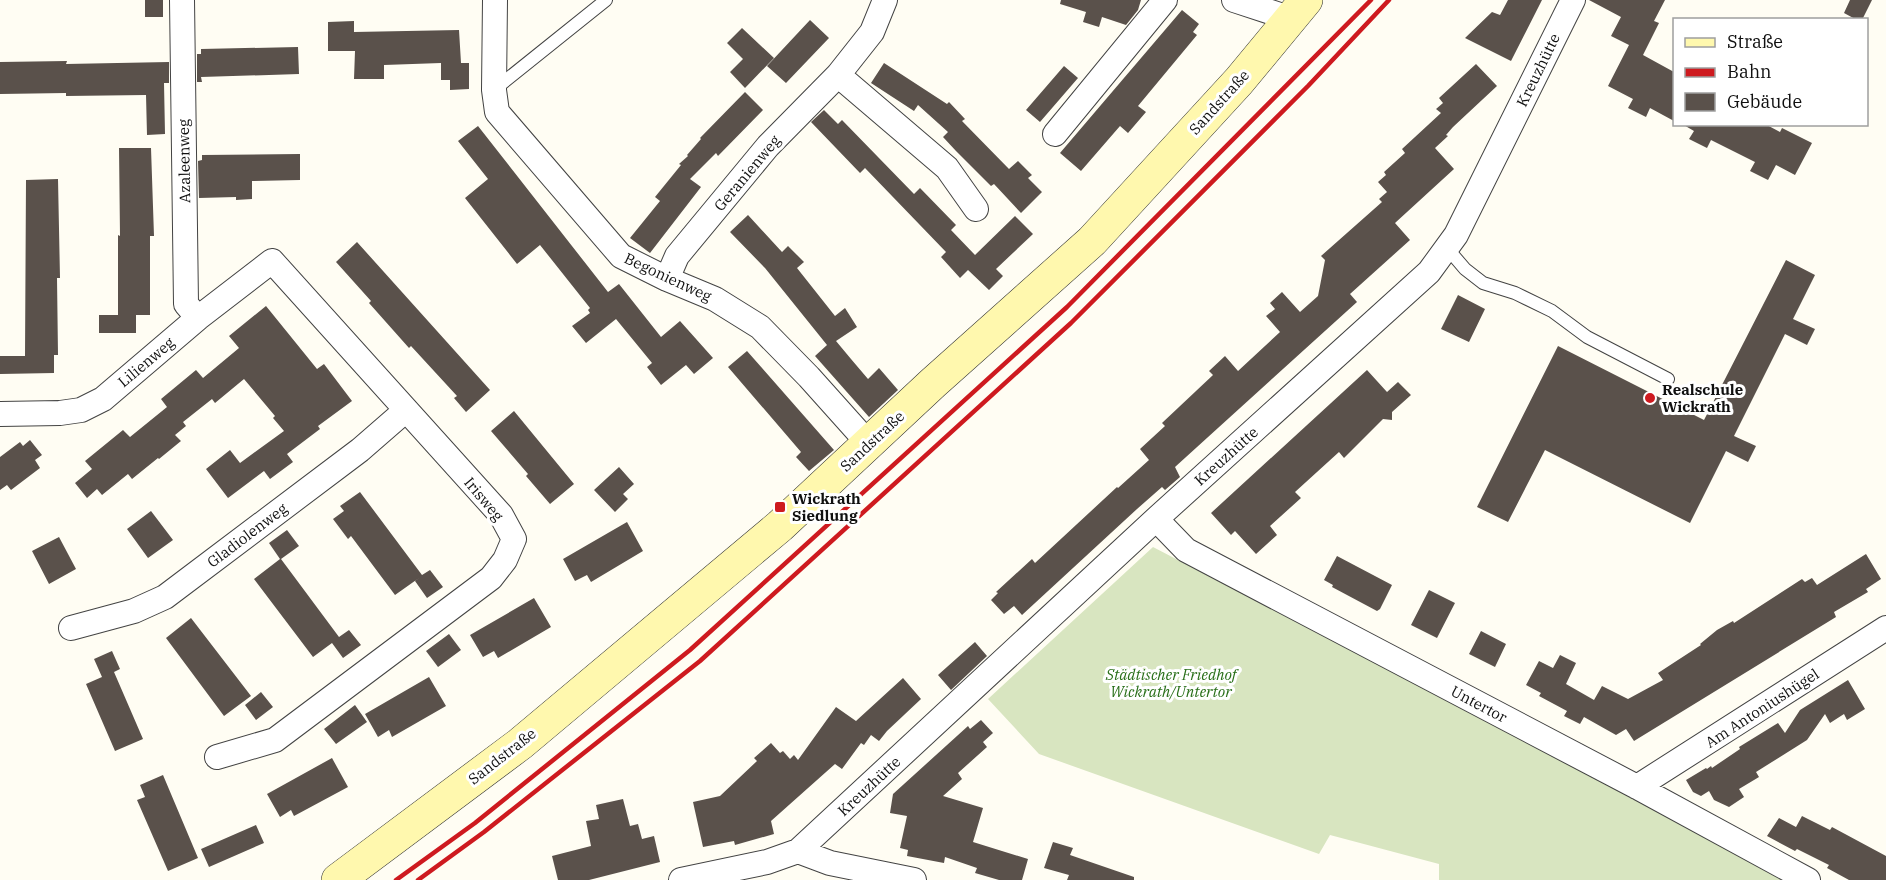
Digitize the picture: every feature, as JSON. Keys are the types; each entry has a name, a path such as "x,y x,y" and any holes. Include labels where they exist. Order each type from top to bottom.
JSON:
{"main road":[{"name":"Sandstraße","path":"338,880 520,744 780,526 933,383 1092,241 1239,81 1299,9"}],"street":[{"name":"Azaleenweg","path":"182,0 186,304 198,318"},
{"name":"Begonienweg","path":"495,0 494,90 496,112 621,256 715,299 760,327 869,444"},
{"name":"Geranienweg","path":"667,279 677,256 768,146 838,75 872,32 885,0"},
{"path":"1055,134 1165,0"},
{"path":"1234,0 1299,9"},
{"name":"Kreuzhütte","path":"798,851 1156,519 1429,272 1456,235 1572,0"},
{"path":"838,75 947,168 976,208"},
{"name":"Lilienweg","path":"0,414 60,413 81,410 103,399 198,318 272,261"},
{"name":"Irisweg","path":"217,757 275,740 491,578 505,560 514,539 501,515 272,261"},
{"name":"Gladiolenweg","path":"71,628 134,611 165,597 360,450 406,410"},
{"name":"Untertor","path":"1156,519 1186,550 1808,880"},
{"name":"Am Antoniushügel","path":"1637,788 1886,628"},
{"path":"681,880 711,877 798,851 830,863 914,880"}],"lane":[{"path":"494,90 606,0"},
{"path":"1447,248 1465,269 1483,283 1515,293 1552,311 1587,337 1668,379"}],"green space":[{"name":"Städtischer Friedhof Wickrath/Untertor","path":"1153,547 1792,880 1439,880 1439,864 1330,835 1319,854 1039,754 988,699"}],"building":[{"path":"145,0 163,0 163,17 145,17"},
{"path":"1061,0 1141,0 1138,10 1126,25 1102,17 1099,27 1083,22 1086,12 1060,4"},
{"path":"1508,0 1542,0 1511,61 1465,38 1492,12 1500,15"},
{"path":"1589,0 1665,0 1654,21 1659,23 1643,55 1673,71 1673,120 1650,108 1646,117 1628,108 1633,99 1608,86 1629,45 1611,36 1621,17"},
{"path":"1850,0 1872,0 1863,18 1853,18 1844,13"},
{"path":"1182,10 1199,24 1193,32 1197,35 1138,106 1146,112 1128,133 1120,126 1081,171 1060,153"},
{"path":"810,20 829,38 786,83 767,66"},
{"path":"354,21 354,32 459,30 461,63 469,63 469,89 450,90 450,80 441,80 441,63 384,65 384,79 354,79 355,51 328,51 328,22"},
{"path":"742,28 774,58 745,88 730,72 743,59 727,43"},
{"path":"298,47 299,74 201,77 202,82 197,82 197,54 201,54 201,49"},
{"path":"67,61 66,64 169,62 169,83 164,83 165,134 147,135 146,95 0,94 0,62"},
{"path":"884,63 947,104 949,102 965,119 962,121 1009,169 1018,161 1032,175 1028,178 1042,192 1021,213 994,184 991,186 956,151 943,137 948,132 918,105 914,111 871,83"},
{"path":"1476,64 1497,86 1453,127 1446,135 1448,136 1435,148 1454,169 1395,223 1410,240 1350,294 1357,302 1175,467 1180,477 1165,490 1162,487 1022,615 1014,606 1004,614 991,600 998,593 996,592 1032,559 1035,563 1149,460 1140,449 1165,426 1162,423 1213,375 1209,371 1225,356 1238,371 1280,332 1266,316 1275,309 1270,303 1282,292 1300,312 1318,296 1325,260 1321,256 1382,202 1379,199 1387,192 1378,182 1386,175 1384,172 1405,153 1402,149 1441,113 1436,109 1443,103 1439,98"},
{"path":"1064,66 1078,78 1040,122 1026,110"},
{"path":"745,92 763,110 718,156 716,153 690,179 701,187 650,253 630,238 660,201 655,197 681,165 679,164 688,156 700,138"},
{"path":"824,110 838,124 842,120 914,194 920,188 956,225 951,230 975,255 1015,216 1033,234 996,269 1003,276 989,290 968,270 960,278 941,257 946,252 865,168 860,173 811,122"},
{"path":"478,126 608,292 619,284 661,337 680,321 713,358 694,374 686,365 661,385 647,367 652,363 616,319 586,343 572,326 590,313 588,310 590,308 540,245 517,264 465,198 488,179 458,141"},
{"path":"1685,126 1769,126 1780,132 1782,128 1812,143 1795,175 1776,165 1768,180 1750,171 1755,162 1711,140 1707,148 1689,139 1694,131"},
{"path":"119,148 151,148 154,236 150,236 150,315 136,315 136,333 99,333 99,315 118,315"},
{"path":"300,154 300,180 252,181 252,199 199,198 198,161 202,160 202,155"},
{"path":"58,179 60,278 57,278 58,355 54,355 54,373 0,374 0,356 25,356 26,180"},
{"path":"748,215 782,252 788,246 804,262 797,268 835,316 845,308 857,327 836,341 868,379 879,368 898,390 869,417 815,356 827,345 765,268 730,232"},
{"path":"357,242 490,390 466,412 454,398 457,396 411,346 409,348 336,262"},
{"path":"1786,260 1815,275 1793,319 1815,329 1807,345 1785,334 1734,436 1756,446 1748,462 1726,451 1690,523 1545,450 1508,522 1477,507 1558,346 1704,420"},
{"path":"1458,295 1485,309 1469,342 1441,329"},
{"path":"266,306 317,369 324,364 352,401 318,426 320,429 287,454 293,462 270,479 264,471 228,498 206,469 230,450 240,463 284,431 273,418 275,416 244,379 215,403 212,399 183,422 186,426 175,435 181,441 159,459 132,479 128,474 102,495 97,489 87,498 75,483 92,469 85,461 123,430 130,437 167,407 161,399 196,370 203,378 239,348 229,336"},
{"path":"747,351 834,450 809,471 796,457 801,452 728,367"},
{"path":"1367,370 1387,392 1398,382 1411,395 1392,412 1392,420 1383,419 1344,458 1339,452 1295,492 1301,498 1270,526 1277,535 1256,554 1235,531 1231,535 1211,513"},
{"path":"514,411 574,484 550,504 491,431"},
{"path":"30,440 42,455 35,460 40,468 11,490 7,485 0,490 0,457 20,442 23,446"},
{"path":"619,467 634,484 623,494 628,499 615,512 594,490"},
{"path":"360,492 422,575 430,570 443,587 427,598 415,581 419,578 395,595 351,536 348,539 333,519 344,511 340,506"},
{"path":"151,511 173,540 148,558 127,529"},
{"path":"627,522 643,551 591,582 587,575 575,581 563,559"},
{"path":"287,530 299,546 281,559 339,637 349,630 361,645 343,658 332,643 313,657 254,579 280,559 269,543"},
{"path":"59,537 76,569 49,584 32,551"},
{"path":"1866,554 1881,579 1866,589 1868,592 1834,612 1836,617 1634,741 1626,729 1616,735 1584,717 1580,724 1564,716 1567,711 1539,696 1541,693 1526,685 1539,661 1553,668 1560,655 1576,663 1566,684 1594,700 1602,686 1628,699 1663,680 1658,673 1701,645 1717,630 1733,621 1734,623 1802,579 1805,582 1812,578 1817,585"},
{"path":"1337,556 1392,585 1380,609 1377,611 1332,587 1333,585 1324,580"},
{"path":"1429,590 1455,603 1437,638 1411,625"},
{"path":"534,598 551,627 498,658 494,651 483,657 470,635"},
{"path":"191,618 251,696 224,716 166,638"},
{"path":"1481,631 1506,644 1495,667 1469,654"},
{"path":"449,634 461,650 438,667 426,651"},
{"path":"975,642 987,656 951,690 938,675"},
{"path":"112,651 120,669 114,672 143,739 115,751 86,684 102,677 94,659"},
{"path":"429,677 446,706 392,737 389,730 378,737 365,714"},
{"path":"903,678 921,699 879,741 871,735 864,745 861,743 842,769 835,764 771,821 774,834 735,845 734,841 703,847 693,802 720,796 757,761 754,758 771,743 780,753 783,751 790,759 794,755 798,760 836,707 856,721"},
{"path":"1848,680 1865,709 1847,720 1844,714 1830,723 1825,714 1807,740 1756,772 1759,777 1739,789 1744,797 1729,807 1714,800 1709,791 1701,796 1693,792 1686,780 1706,768 1711,766 1712,768 1740,749 1739,747 1778,723 1785,733 1800,710"},
{"path":"261,692 273,707 256,720 245,705"},
{"path":"355,705 367,722 336,744 324,729"},
{"path":"981,720 993,733 983,742 987,747 958,773 962,779 943,796 983,808 973,842 1028,859 1022,880 999,880 975,873 977,868 945,857 944,863 907,856 908,850 900,848 907,816 890,813 893,794 968,726 970,729"},
{"path":"332,758 348,787 294,816 291,810 280,817 267,794"},
{"path":"163,775 198,858 168,871 137,800 145,797 140,785"},
{"path":"623,799 630,826 638,824 642,839 654,836 660,862 589,880 558,880 552,856 591,846 586,821 599,819 596,805"},
{"path":"1802,816 1830,830 1832,827 1886,856 1886,880 1849,880 1827,868 1829,865 1767,836 1779,818 1796,827"},
{"path":"256,825 264,843 209,867 201,849"},
{"path":"1053,842 1073,848 1070,855 1134,877 1134,880 1067,880 1069,875 1044,868"}],"railway":[{"path":"396,880 475,823 690,650 1067,307 1371,0"},
{"path":"418,880 484,832 700,661 1071,323 1308,86 1389,0"}],"place":[{"name":"Realschule Wickrath","path":"1650,398"},
{"name":"Wickrath Siedlung","path":"780,507"}]}
